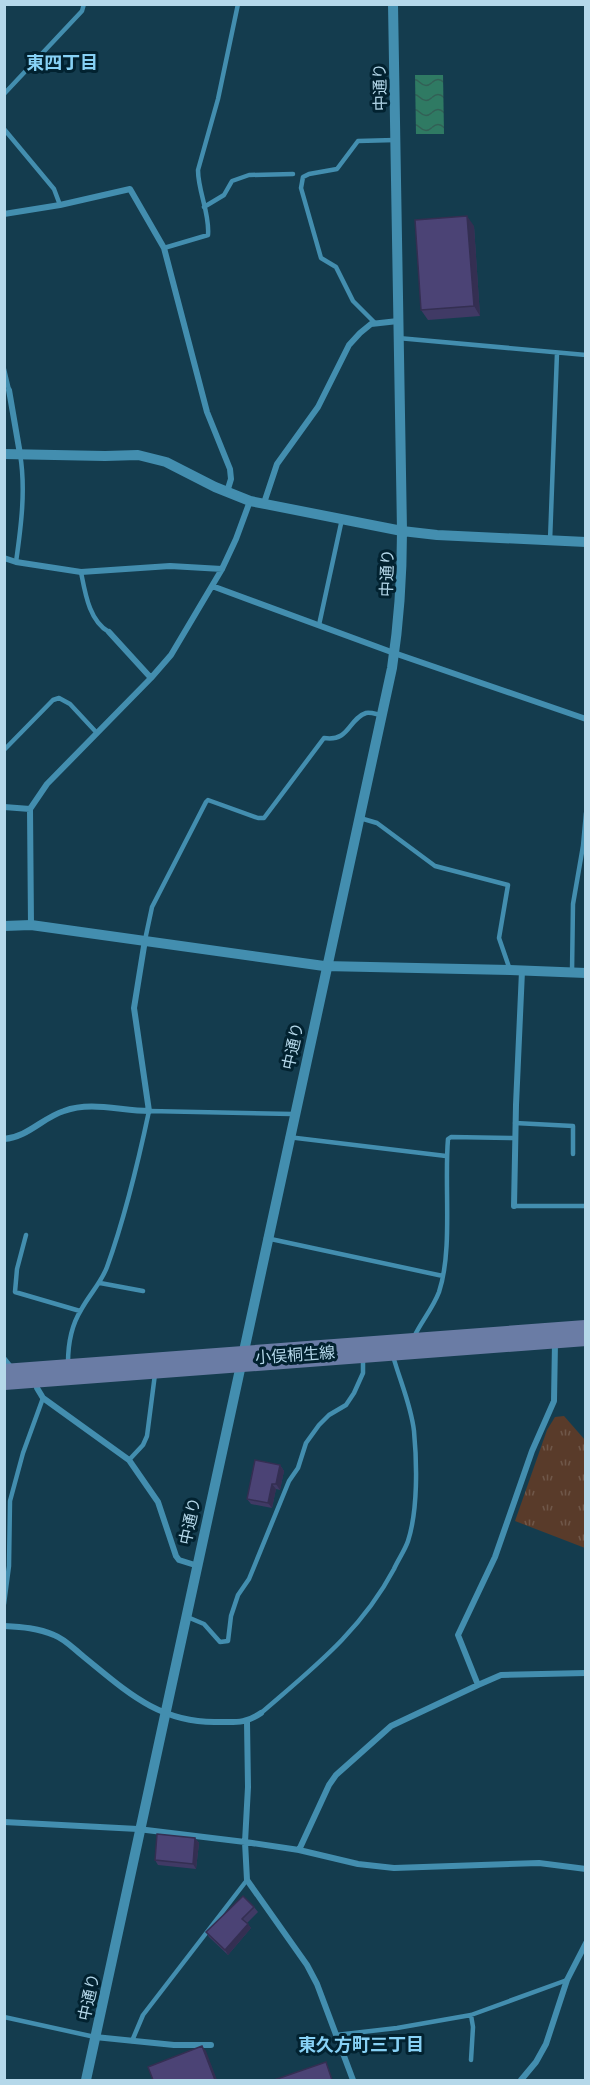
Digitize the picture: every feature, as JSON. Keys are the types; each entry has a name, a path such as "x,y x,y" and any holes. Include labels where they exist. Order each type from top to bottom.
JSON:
{"main road":[{"name":"小俣桐生線","path":"20,1377 585,1333"}],"street":[{"name":"中通り","path":"86,2080 324,966 394,653 399,611 402,531 393,4"},
{"path":"4,214 60,205 130,189 164,248 207,412 230,469 231,479 227,492"},
{"path":"264,503 277,464 318,407 349,345 360,333 375,323 398,321"},
{"path":"9,390 20,454"},
{"path":"4,454 138,455 166,462 250,501 402,531 437,535 585,542"},
{"path":"31,926 30,809 47,784 171,655 222,569 250,501"},
{"path":"4,558 81,572 170,566 222,569"},
{"path":"212,586 394,653 585,719"},
{"path":"109,632 151,678"},
{"path":"4,807 30,809"},
{"path":"4,926 31,926 145,940 324,966 516,970 585,974"},
{"path":"4,1139 29,1132 48,1118 75,1107 92,1106 149,1111 135,1008 145,940"},
{"path":"514,1206 516,970"},
{"path":"478,1684 458,1635 495,1557 532,1451 554,1401 556,1348 554,1335"},
{"path":"20,1377 129,1461 158,1502 176,1556 179,1560 195,1565"},
{"path":"4,1626 31,1628 56,1635 125,1690 164,1713 181,1719 206,1722 247,1722 261,1713"},
{"path":"299,1850 329,1785 336,1775 391,1726 501,1675 585,1673"},
{"path":"247,1722 248,1787 245,1842 247,1880 308,1965 353,2080"},
{"path":"4,1822 138,1829 299,1850 358,1864 394,1868 538,1863 585,1869"},
{"path":"521,2080 536,2062 546,2043 567,1980 585,1943"},
{"path":"96,2037 174,2045 211,2045"}],"lane":[{"path":"4,94 82,11 84,4"},
{"path":"164,248 208,234 198,170 218,99 238,4"},
{"path":"4,129 54,189 60,205"},
{"path":"375,323 349,296 336,267 321,258 301,188 303,177 337,169 358,141 395,140"},
{"path":"204,207 224,195 232,181 249,175 293,174"},
{"path":"398,338 585,355"},
{"path":"550,541 557,353"},
{"path":"4,369 9,390"},
{"path":"16,562 22,501 20,454"},
{"path":"319,625 342,519"},
{"path":"81,572 91,612 102,628 109,632"},
{"path":"4,750 53,700 59,698 70,704 96,732"},
{"path":"145,940 152,907 208,800 258,818 264,818 324,738 334,738 344,734 361,716 367,713 381,715"},
{"path":"572,973 573,904 583,846 585,813"},
{"path":"357,818 377,823 435,866 508,885 499,938 516,970"},
{"path":"68,1372 71,1333 80,1311 100,1283 128,1201 149,1111 293,1114"},
{"path":"515,1123 573,1126 573,1154"},
{"path":"288,1137 446,1156"},
{"path":"261,1713 325,1658 355,1628 387,1581 408,1542 414,1502 414,1432 403,1346 414,1336 435,1300 443,1276 447,1139 452,1137 515,1138"},
{"path":"514,1206 585,1206"},
{"path":"26,1235 17,1269 15,1292 80,1311"},
{"path":"266,1238 443,1276"},
{"path":"100,1283 143,1291"},
{"path":"185,1616 204,1624 220,1642 228,1641 231,1617 238,1595 249,1579 289,1481 298,1468 306,1443 319,1425 346,1405 354,1393 364,1366 362,1349"},
{"path":"129,1461 147,1436 155,1366"},
{"path":"4,1604 9,1566 10,1501 23,1454 20,1377"},
{"path":"132,2041 143,2015 247,1880"},
{"path":"336,2035 397,2028 471,2015 567,1980"},
{"path":"471,2015 473,2027 471,2060"},
{"path":"4,2017 96,2037"}],"green space":[{"path":"564,1416 585,1440 585,1548 515,1521 547,1430 555,1417"}],"water":[{"path":"415,75 443,75 444,134 416,134"}],"building":[{"path":"467,216 474,306 421,310 415,220"},
{"path":"255,1460 280,1465 276,1484 272,1484 268,1503 247,1499"},
{"path":"157,1834 195,1838 193,1864 155,1860"},
{"path":"243,1896 254,1907 242,1919 248,1924 225,1950 206,1932"},
{"path":"202,2046 215,2080 153,2080 148,2067"},
{"path":"326,2062 332,2080 274,2080"}],"district":[{"name":"東四丁目","path":"62,62"},
{"name":"東久方町三丁目","path":"361,2044"}]}
